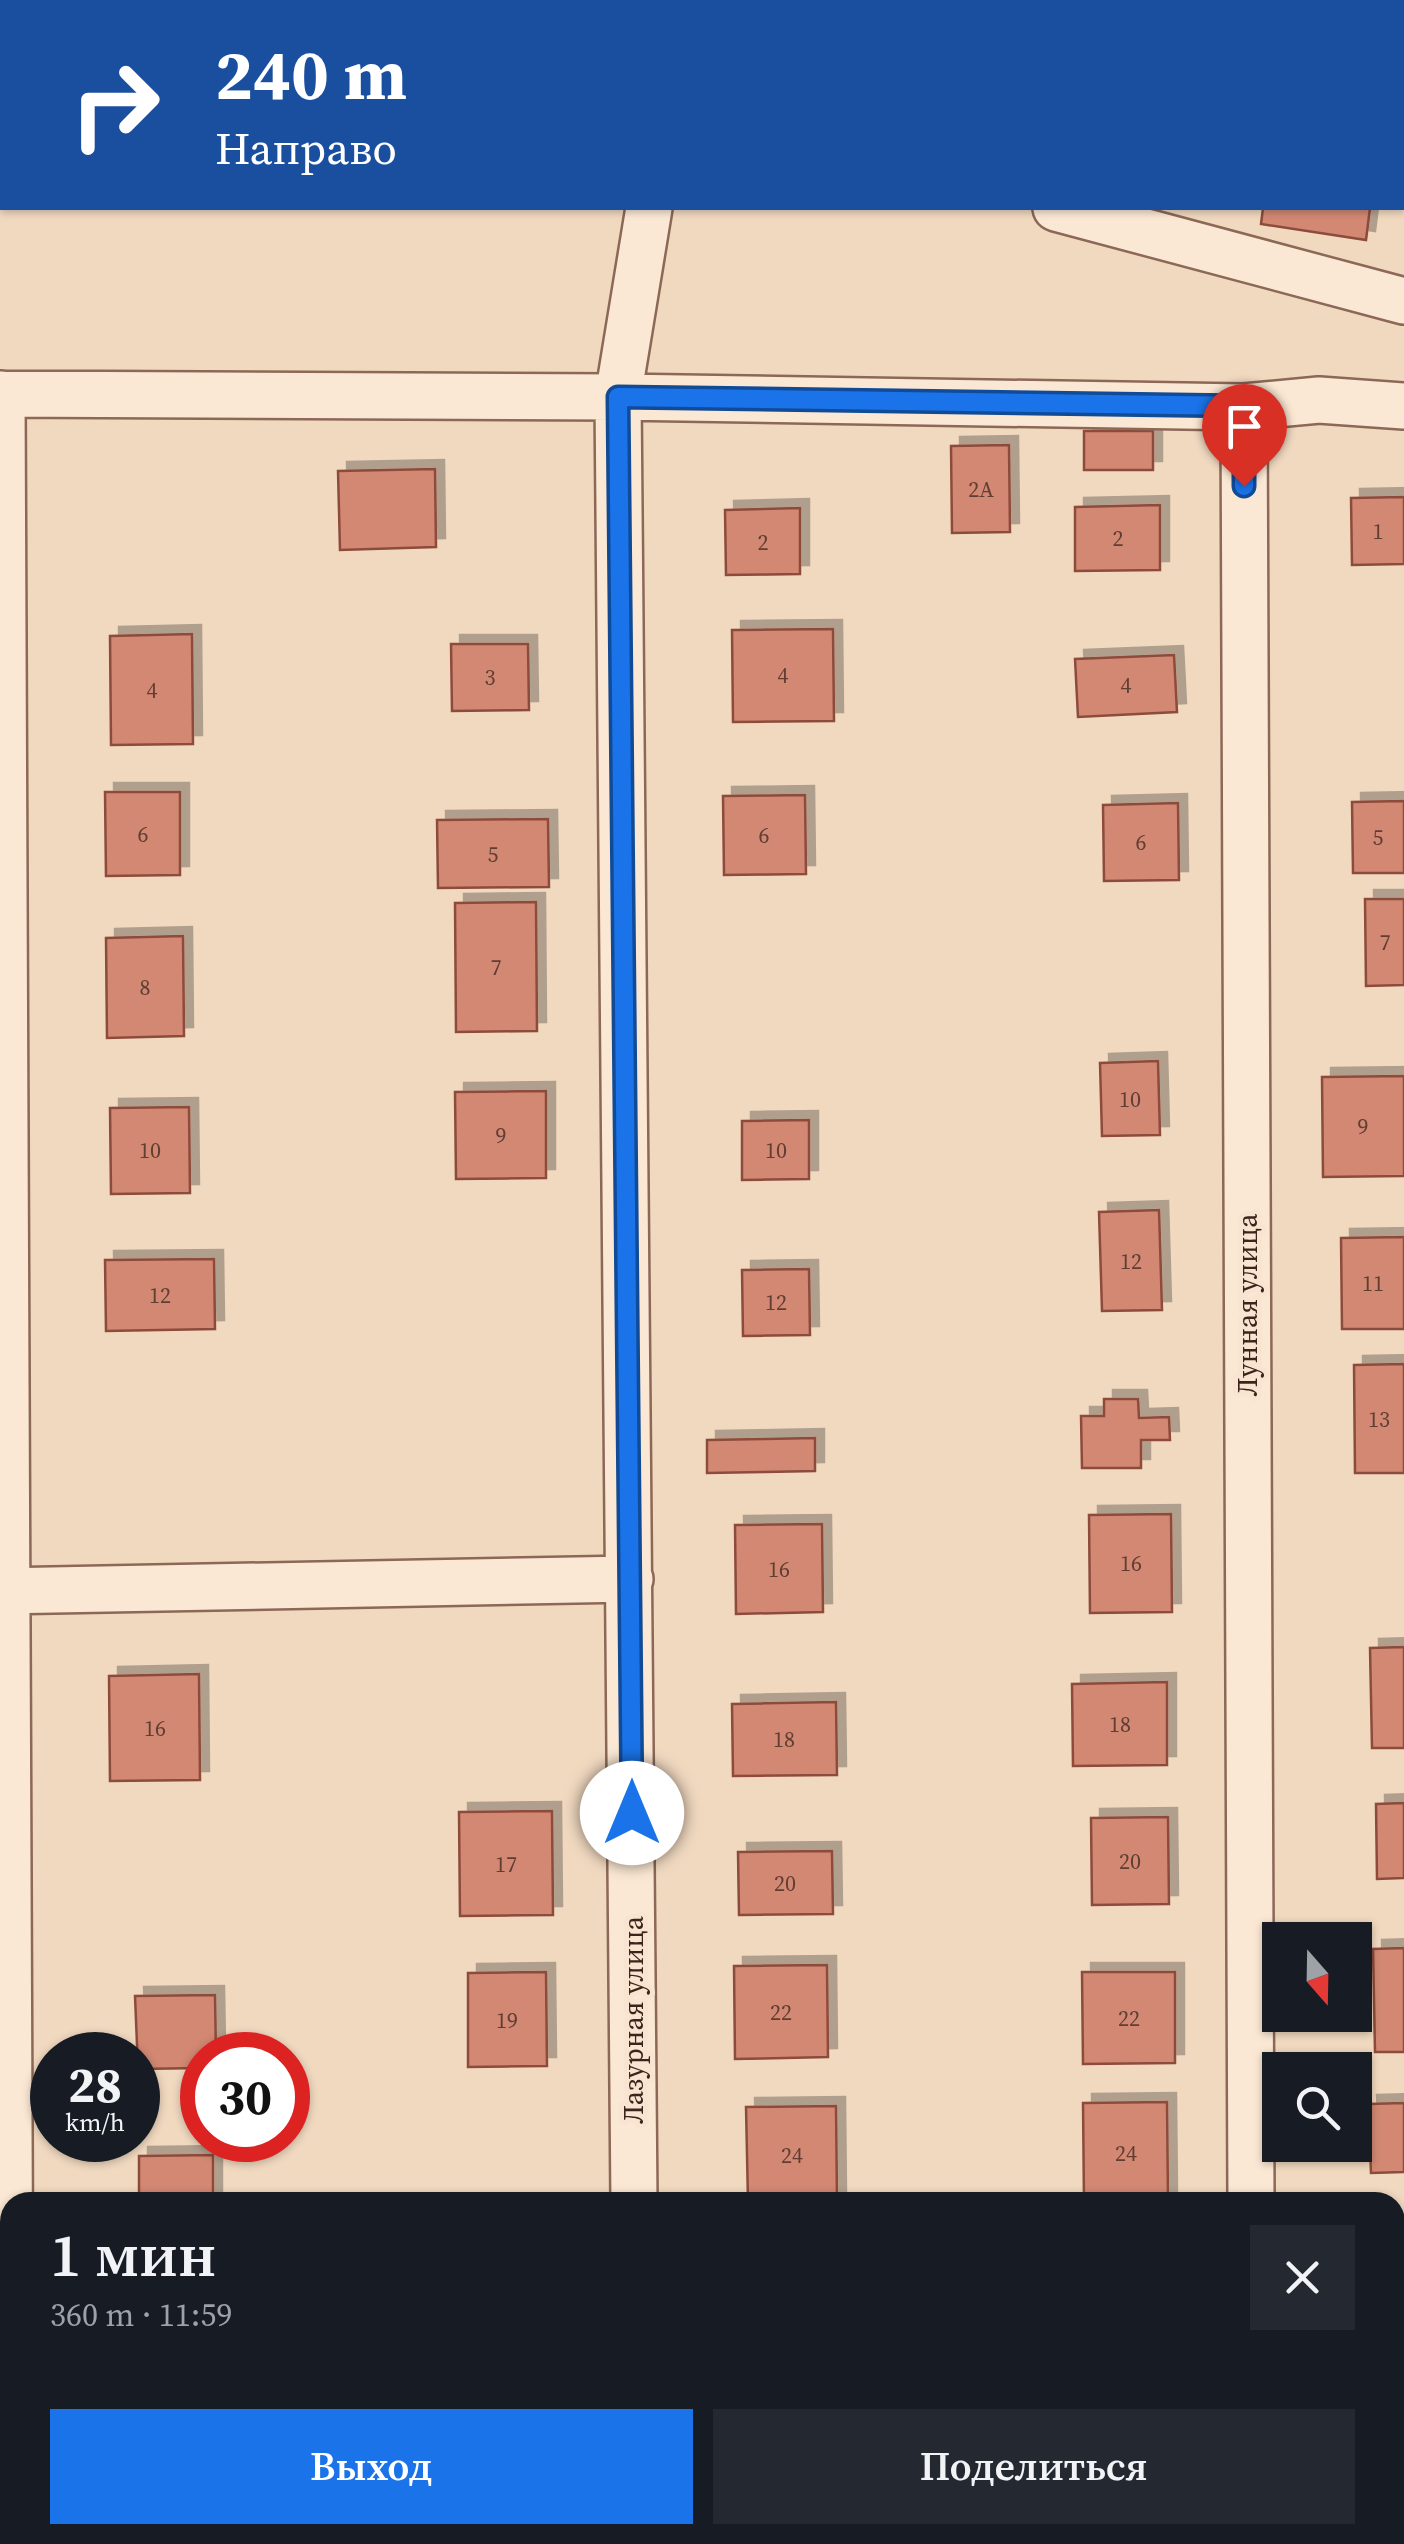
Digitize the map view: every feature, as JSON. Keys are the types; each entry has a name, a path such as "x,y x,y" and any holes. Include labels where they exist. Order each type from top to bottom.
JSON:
{"street":[{"name":"Лазурная улица","path":"634,2192 618,397 649,210"},
{"path":"1063,210 1404,301"},
{"path":"8,2192 1,394 1244,406 1319,400 1404,406"},
{"name":"Лунная улица","path":"1244,406 1251,2192"},
{"path":"3,1591 630,1579"}],"building":[{"path":"1263,210 1370,210 1366,240 1261,224"},
{"path":"1084,431 1153,431 1153,470 1084,470"},
{"path":"1009,445 1010,532 952,533 951,446"},
{"path":"435,469 436,547 340,550 338,471"},
{"path":"1404,497 1404,564 1352,565 1351,498"},
{"path":"1160,505 1160,570 1075,571 1075,507"},
{"path":"800,508 800,574 726,575 725,510"},
{"path":"833,629 834,721 733,722 732,630"},
{"path":"192,634 193,744 111,745 110,636"},
{"path":"451,644 528,644 529,710 452,711"},
{"path":"1174,655 1177,712 1078,717 1075,659"},
{"path":"105,792 180,792 180,875 106,876"},
{"path":"805,795 806,874 724,875 723,796"},
{"path":"1404,801 1404,873 1353,873 1352,802"},
{"path":"1178,803 1179,880 1104,881 1103,805"},
{"path":"548,819 549,887 438,888 437,820"},
{"path":"1365,899 1404,899 1404,985 1366,986"},
{"path":"536,902 537,1031 456,1032 455,903"},
{"path":"183,936 184,1036 107,1038 106,938"},
{"path":"1158,1061 1160,1135 1102,1136 1100,1063"},
{"path":"1404,1076 1404,1176 1323,1177 1322,1077"},
{"path":"546,1091 546,1178 456,1179 455,1092"},
{"path":"189,1107 190,1193 111,1194 110,1108"},
{"path":"809,1120 809,1179 742,1180 742,1121"},
{"path":"1159,1210 1162,1310 1102,1311 1099,1212"},
{"path":"1404,1237 1404,1329 1342,1329 1341,1238"},
{"path":"214,1259 215,1329 106,1331 105,1260"},
{"path":"809,1269 810,1335 743,1336 742,1270"},
{"path":"1404,1364 1404,1473 1355,1473 1354,1365"},
{"path":"1104,1399 1138,1399 1139,1418 1169,1417 1170,1440 1141,1440 1141,1468 1082,1468 1081,1416 1104,1416"},
{"path":"815,1438 815,1471 707,1473 707,1440"},
{"path":"1171,1514 1172,1612 1090,1613 1089,1515"},
{"path":"822,1524 823,1612 736,1614 735,1525"},
{"path":"1404,1647 1404,1748 1372,1748 1370,1648"},
{"path":"199,1674 200,1780 110,1781 109,1676"},
{"path":"1167,1682 1167,1765 1073,1766 1072,1684"},
{"path":"836,1702 837,1775 733,1776 732,1704"},
{"path":"1404,1803 1404,1878 1377,1879 1376,1804"},
{"path":"552,1811 553,1915 460,1916 459,1812"},
{"path":"1168,1817 1169,1904 1092,1905 1091,1818"},
{"path":"832,1851 833,1914 739,1915 738,1852"},
{"path":"1404,1948 1404,2052 1375,2052 1373,1949"},
{"path":"827,1965 828,2057 735,2059 734,1966"},
{"path":"546,1972 547,2066 468,2067 468,1973"},
{"path":"1082,1972 1175,1972 1175,2063 1083,2064"},
{"path":"215,1995 216,2032 180,2032 180,2068 160,2069 160,2032 136,2032 135,1996"},
{"path":"1167,2102 1168,2192 1084,2192 1083,2103"},
{"path":"1404,2103 1404,2172 1371,2173 1372,2104"},
{"path":"836,2106 837,2192 748,2192 746,2107"},
{"path":"180,2155 180,2162 213,2162 213,2192 139,2192 139,2162 160,2162 160,2156"}],"route":[{"path":"632,1813 618,397 1244,406 1244,486"}]}
